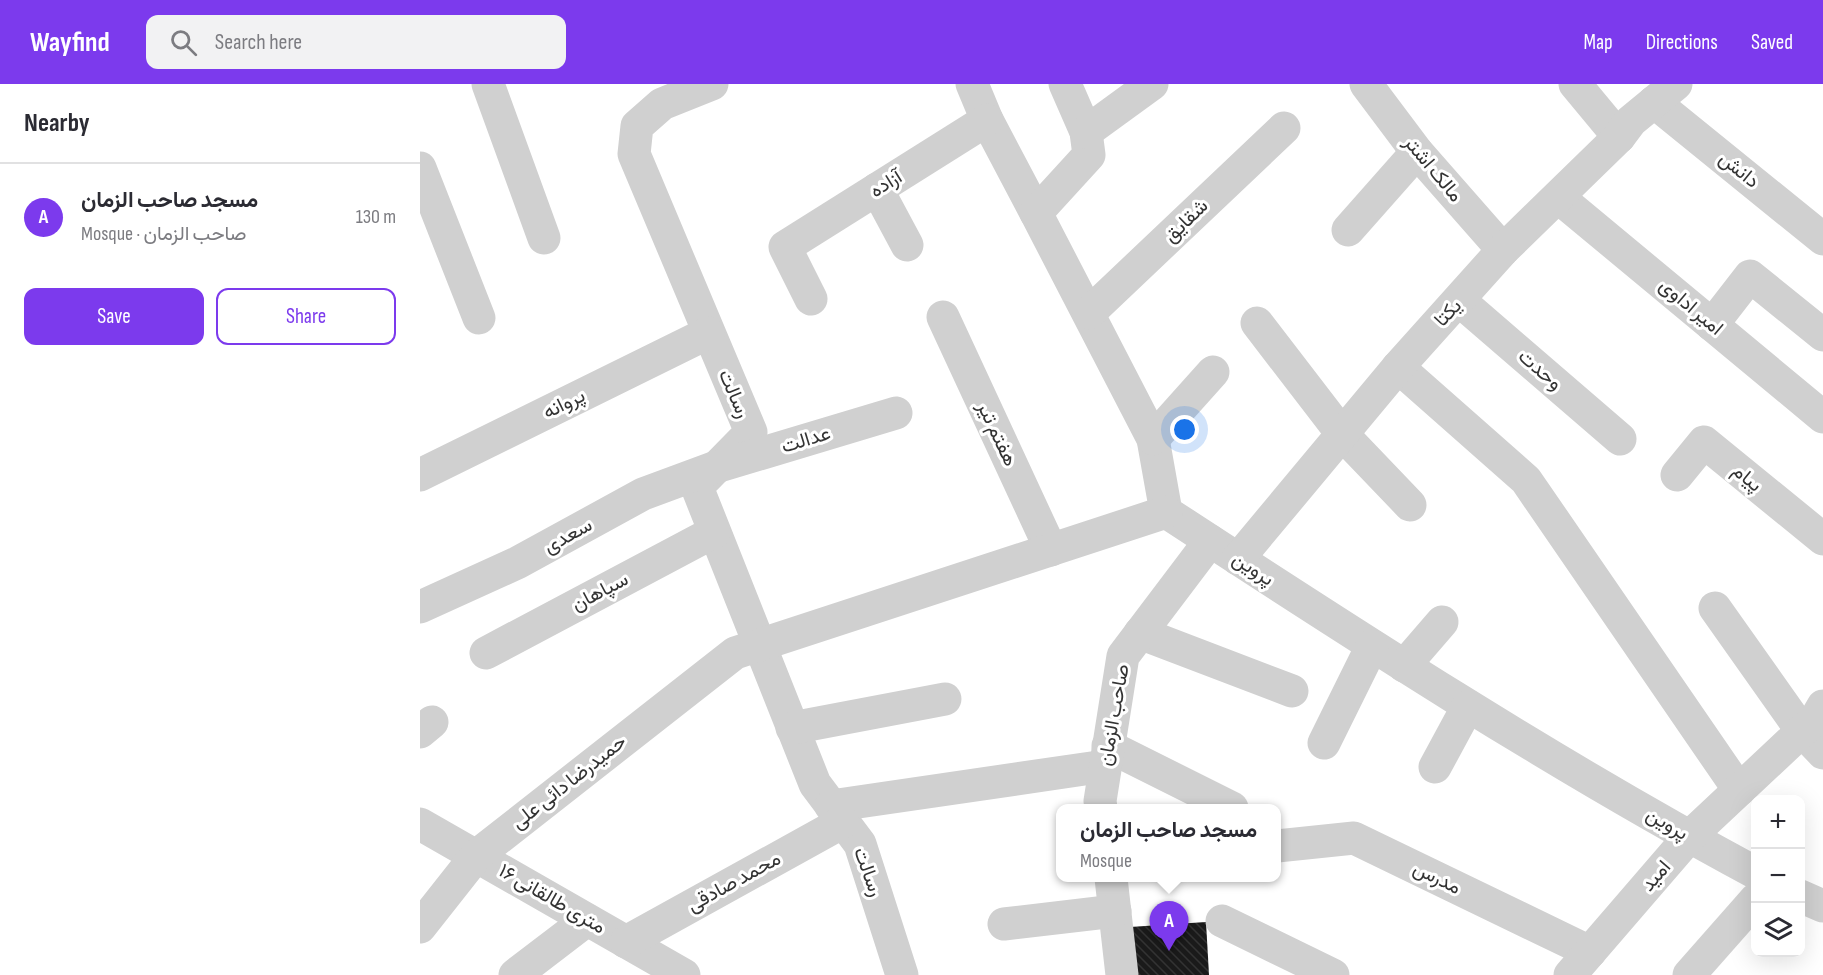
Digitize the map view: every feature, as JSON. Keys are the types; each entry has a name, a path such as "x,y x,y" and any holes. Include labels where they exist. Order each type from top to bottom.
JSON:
{"street":[{"path":"488,84 544,238"},
{"name":"رسالت","path":"712,84 662,104 637,126 634,154 751,432 697,487 714,532 747,649 792,728 815,784 860,844 902,975"},
{"path":"747,649 1166,512 1153,439 987,120 972,84"},
{"path":"1036,213 1089,155 1086,132 1065,84"},
{"path":"1086,132 1152,84"},
{"name":"مالک اشتر","path":"1366,84 1416,152 1503,250"},
{"path":"1575,84 1619,137"},
{"name":"یکتا","path":"1238,559 1398,367 1460,301 1503,250 1619,137 1631,122 1665,93"},
{"name":"دانش","path":"1665,93 1823,239"},
{"name":"آزاده","path":"811,299 785,247 987,120"},
{"name":"شقایق","path":"1089,313 1284,128"},
{"path":"1348,230 1416,152"},
{"path":"420,168 479,318"},
{"path":"877,189 907,245"},
{"name":"امیر اداوی","path":"1558,197 1823,417"},
{"path":"1712,325 1750,276 1823,334"},
{"name":"وحدت","path":"1460,301 1620,439"},
{"name":"هفتم تیر","path":"943,318 1051,550"},
{"path":"1257,323 1343,435 1410,505"},
{"name":"پروانه","path":"420,475 708,333"},
{"path":"1398,367 1526,480 1739,790"},
{"path":"1153,439 1213,372"},
{"name":"عدالت","path":"716,467 896,413"},
{"name":"پیام","path":"1677,475 1704,442 1823,539"},
{"name":"سعدی","path":"420,607 517,563 643,494 716,467"},
{"name":"پروین","path":"1166,512 1467,706 1689,837 1751,871"},
{"name":"سپاهان","path":"486,652 714,532"},
{"name":"صاحب الزمان","path":"1101,804 1123,656 1210,541"},
{"path":"1715,608 1816,730"},
{"path":"1404,666 1442,622"},
{"path":"1140,633 1293,691"},
{"path":"1324,743 1372,646"},
{"name":"حمیدرضا دائی علی","path":"420,927 476,856 747,649"},
{"path":"792,728 945,699"},
{"path":"1435,767 1467,706"},
{"name":"امید","path":"1580,963 1689,837 1739,790 1816,730"},
{"path":"837,814 1107,756 1222,804"},
{"name":"محمد صادقی","path":"626,942 837,814"},
{"name":"۱۶ متری طالقانی","path":"420,824 684,975"},
{"name":"مدرس","path":"1285,840 1354,838 1580,963"},
{"path":"1111,882 1122,975"},
{"path":"1805,898 1823,906"},
{"path":"1689,975 1752,903"},
{"path":"1004,924 1115,911"},
{"path":"516,975 587,920"},
{"path":"1222,921 1333,975"}],"building":[{"path":"1206,922 1209,975 1133,975 1130,927"}],"place":[{"name":"مسجد صاحب الزمان","path":"1169,951"}]}
